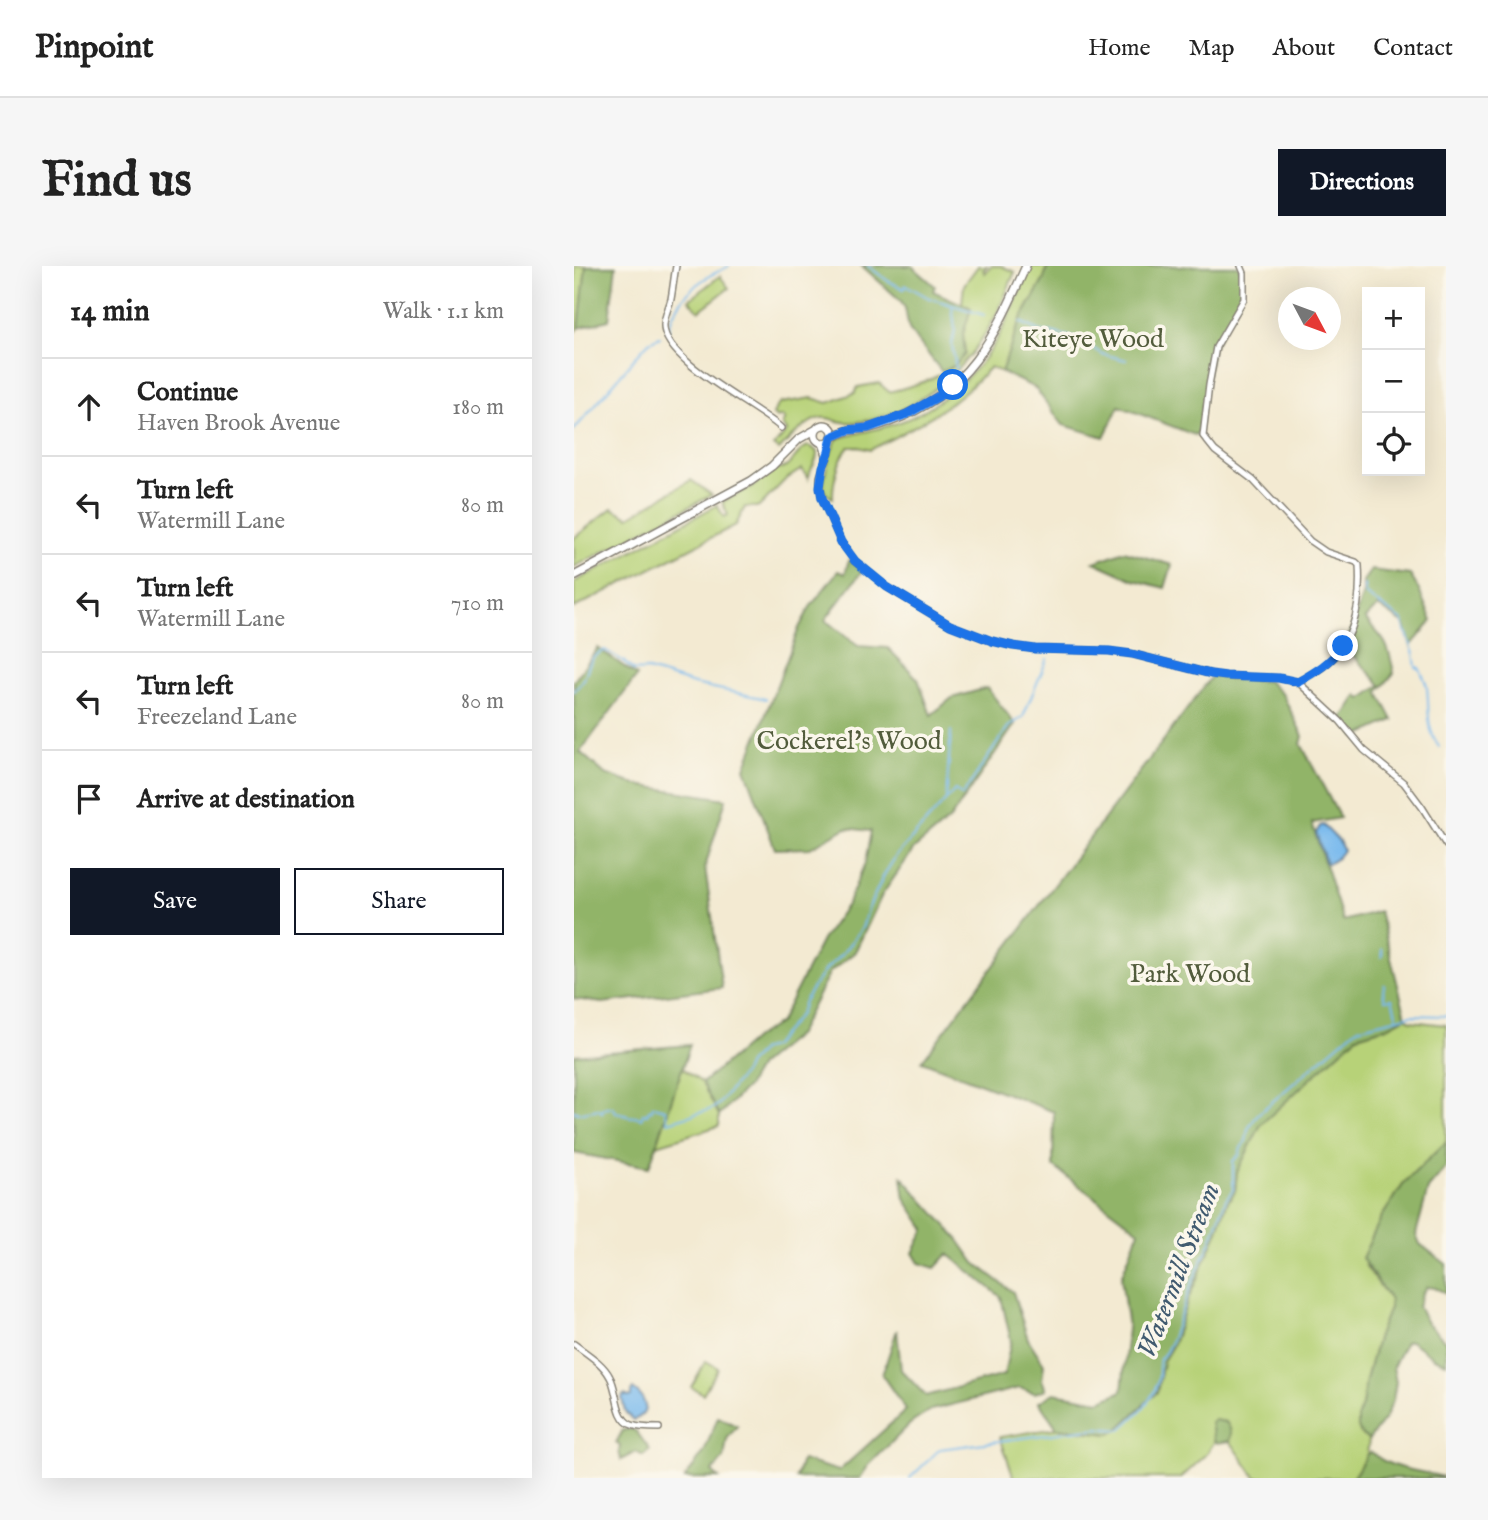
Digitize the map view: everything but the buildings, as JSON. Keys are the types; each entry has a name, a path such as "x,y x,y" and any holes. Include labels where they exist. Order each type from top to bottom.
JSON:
{"main road":[{"path":"574,576 751,481 775,463 799,439 821,425 848,430 868,428 907,414 939,396 965,373 988,345 1026,266"},
{"path":"828,426 832,438"},
{"path":"816,430 815,435 819,442"},
{"path":"799,439 827,443 848,430"}],"street":[{"path":"676,266 664,326 671,344 712,382 780,424"},
{"path":"1241,266 1244,273 1244,299 1216,347 1203,436 1215,451 1253,480 1310,541 1326,552 1359,565 1360,590 1350,634 1333,659 1298,682"},
{"path":"832,438 820,477 822,498 841,542 855,561 887,587 950,625 1013,646 1109,651 1132,654 1211,674 1279,678 1298,682 1340,721 1364,750 1404,783 1446,845"},
{"path":"819,442 827,458"},
{"path":"574,1344 610,1375 616,1389 618,1407 627,1422 632,1426 659,1429"}],"green space":[{"path":"575,266 586,266 579,328 574,332"},
{"path":"586,266 616,266 609,320 579,328"},
{"name":"Kiteye Wood","path":"862,266 912,266 935,286 933,291 971,308 963,334 965,354 956,365 942,372 909,329 901,301"},
{"path":"978,266 987,266 983,270 985,273 991,266 1001,266 1015,272 998,312 984,336 941,384 905,407 864,421 840,422 826,418 814,420 779,450 774,446 787,431 783,427 785,420 782,416 777,418 773,415 781,403 812,398 828,403 855,393 858,387 879,383 889,392 931,379 958,362 965,354 963,334 971,308 962,303 964,285"},
{"path":"1031,266 1048,266 1043,281 1021,319 1001,372 990,367 948,405 870,450 849,447 837,471 833,498 827,494 823,486 824,480 837,439 910,418 955,389 991,349 1008,319"},
{"name":"Kiteye Wood","path":"1048,266 1238,266 1242,273 1240,298 1213,348 1197,436 1119,406 1104,437 1063,425 1035,388 1001,372 1021,319 1043,281"},
{"path":"720,276 729,288 699,311 689,300"},
{"path":"808,446 817,452 808,479 802,469 785,480 759,507 745,507 736,525 574,608 574,582 717,505 724,517 728,515 722,502 752,487 776,469 785,467"},
{"path":"691,480 712,495 574,567 574,538 612,508 629,517"},
{"path":"1124,551 1172,565 1165,588 1134,580 1094,562"},
{"name":"Cockerel's Wood","path":"849,559 862,571 825,620 858,646 888,648 918,679 931,715 952,698 987,688 1015,724 950,819 914,849 882,895 855,952 830,972 798,1034 759,1066 747,1087 719,1115 702,1083 755,1038 780,1022 822,940 848,903 865,863 871,831 846,828 810,848 775,849 745,768 799,628 810,607 838,571 845,574"},
{"path":"1371,570 1410,575 1432,621 1411,646 1404,624 1378,606 1365,619 1382,638 1390,655 1394,673 1378,692 1393,720 1356,737 1342,719 1358,695 1361,699 1381,685 1345,647 1363,593 1363,581"},
{"path":"598,648 637,676 580,752 605,774 637,785 726,799 705,867 722,988 602,1003 574,999 574,681"},
{"name":"Park Wood","path":"1212,676 1268,681 1283,695 1303,736 1301,744 1340,818 1312,823 1343,921 1379,911 1406,1017 1387,1027 1357,1036 1261,1124 1237,1172 1235,1191 1227,1203 1173,1344 1163,1361 1157,1392 1116,1431 1109,1434 1057,1428 1039,1402 1054,1393 1100,1401 1122,1391 1128,1328 1121,1277 1139,1231 1053,1166 1054,1112 922,1061"},
{"path":"1406,1017 1411,1021 1446,1025 1446,1142 1405,1182 1381,1218 1365,1265 1390,1300 1377,1339 1358,1416 1361,1435 1369,1439 1367,1455 1353,1478 1256,1478 1230,1441 1231,1431 1226,1422 1206,1455 1181,1478 1014,1478 1000,1437 1057,1428 1109,1434 1116,1431 1157,1392 1163,1361 1173,1344 1227,1203 1235,1191 1237,1172 1261,1124 1357,1036 1387,1027"},
{"path":"690,1045 649,1167 574,1153 574,1055"},
{"path":"682,1068 702,1083 719,1115 719,1126 657,1145"},
{"path":"1446,1142 1446,1168 1428,1189 1416,1234 1420,1244 1446,1264 1446,1293 1427,1287 1418,1307 1427,1323 1446,1342 1446,1363 1434,1358 1411,1341 1405,1342 1393,1367 1396,1382 1393,1400 1386,1417 1369,1439 1361,1435 1358,1416 1377,1339 1390,1300 1362,1258 1381,1218 1405,1182"},
{"path":"902,1177 959,1240 975,1263 1013,1292 1028,1339 1044,1364 1042,1380 1046,1389 1035,1393 1019,1388 931,1410 910,1424 869,1465 860,1478 796,1478 802,1460 839,1471 906,1410 882,1375 897,1330 901,1370 926,1396 1004,1375 1011,1341 1001,1297 948,1254 935,1268 919,1263 913,1253 925,1229 905,1199"},
{"path":"706,1361 718,1368 703,1394 691,1387"},
{"path":"718,1417 737,1426 727,1439 724,1458 712,1472 719,1478 685,1478 704,1452"},
{"path":"1214,1420 1226,1422 1231,1431 1230,1441 1217,1443 1214,1440 1211,1423"},
{"path":"623,1430 636,1431 650,1450 643,1456 636,1452 621,1460 620,1446 616,1443"},
{"path":"1371,1452 1388,1463 1446,1478 1353,1478 1367,1454"}],"water":[{"path":"1323,825 1339,841 1343,850 1329,863 1326,863 1316,833"},
{"path":"633,1389 644,1401 645,1410 633,1420 625,1412 622,1398 624,1395 631,1396"}],"waterway":[{"path":"668,331 676,309 691,290 706,278 729,266"},
{"path":"868,266 904,289 906,285 929,298 952,305 955,329 952,345 956,368"},
{"path":"952,305 984,315"},
{"path":"1020,322 1042,332 1078,339 1102,354 1126,360"},
{"path":"574,430 646,345 660,337"},
{"path":"1364,585 1366,595 1403,621 1416,667 1426,683 1430,725 1439,747"},
{"path":"574,691 584,679 593,658 605,650 634,671 648,670 694,684 766,699"},
{"path":"574,1111 578,1113 599,1109 602,1113 603,1109 613,1107 616,1112 641,1119 653,1106 665,1109 668,1122 712,1109 720,1103 748,1064 763,1049 772,1047 800,1014 804,1001 824,971 842,954 862,928 884,875 896,856 955,790 962,796 1008,727 1023,717 1047,659"},
{"path":"946,800 951,731"},
{"path":"1382,949 1382,957"},
{"path":"1384,985 1385,1000 1392,999 1397,1018"},
{"name":"Watermill Stream","path":"910,1478 940,1449 1097,1428 1120,1430 1133,1419 1157,1385 1160,1359 1170,1344 1226,1199 1233,1190 1233,1161 1239,1155 1248,1129 1257,1115 1357,1028 1411,1015 1446,1016"}],"route":[{"path":"953,385 907,414 868,428 848,430 831,439 820,477 822,498 841,542 855,561 887,587 950,625 992,641 1035,649 1132,654 1226,676 1279,678 1298,682 1323,667 1343,646"}]}
